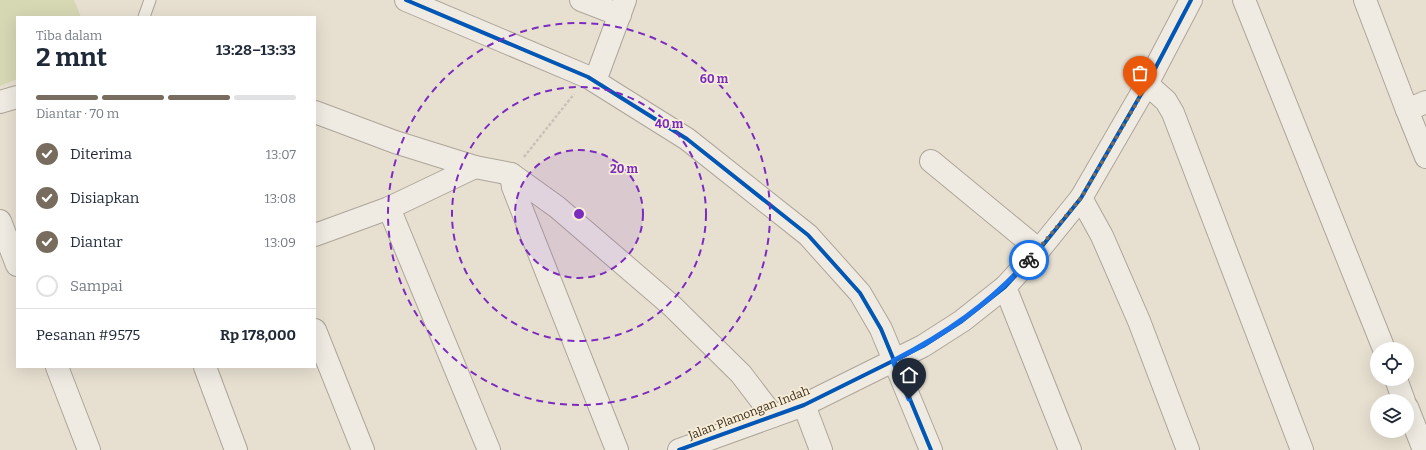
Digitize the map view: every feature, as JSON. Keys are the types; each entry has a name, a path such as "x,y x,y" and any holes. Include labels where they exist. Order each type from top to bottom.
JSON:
{"street":[{"path":"406,0 591,79 687,139 808,235 860,293 881,330 932,450"},
{"path":"580,0 623,8 591,79"},
{"name":"Jalan Plamongan Indah","path":"690,448 804,405 923,346 962,321 1005,287 1039,250 1081,198 1147,84 1191,0"},
{"path":"1244,0 1381,342"},
{"path":"1365,0 1417,106 1426,157"},
{"path":"1147,84 1166,101 1173,113 1302,450"},
{"path":"0,102 16,97"},
{"path":"316,112 395,142 475,167 511,174 557,207 672,306 740,374 773,416"},
{"path":"931,161 1039,250"},
{"path":"316,236 389,208 475,167"},
{"path":"511,174 513,187 617,450"},
{"path":"1081,198 1102,236 1139,321 1188,450"},
{"path":"389,208 489,450"},
{"path":"0,221 16,262"},
{"path":"1005,287 1070,450"},
{"path":"316,332 363,450"},
{"path":"57,368 89,450"},
{"path":"205,368 236,450"},
{"path":"804,405 821,450"},
{"path":"1414,425 1424,450"}],"lane":[{"path":"144,16 150,0"}],"path":[{"path":"511,174 591,79"}],"green space":[{"path":"0,0 74,0 81,16 16,16 16,79 0,86"}],"cycle path":[{"path":"406,0 588,77 687,139 808,235 860,293 881,329 931,450"},
{"path":"679,450 804,405 923,346 962,321 1005,287 1039,250 1081,198 1147,84 1191,0"}],"way so far":[{"path":"1029,260 1039,250 1081,198 1140,97"}],"route":[{"path":"909,399 893,361 923,346 962,321 1005,287 1029,260"}]}
